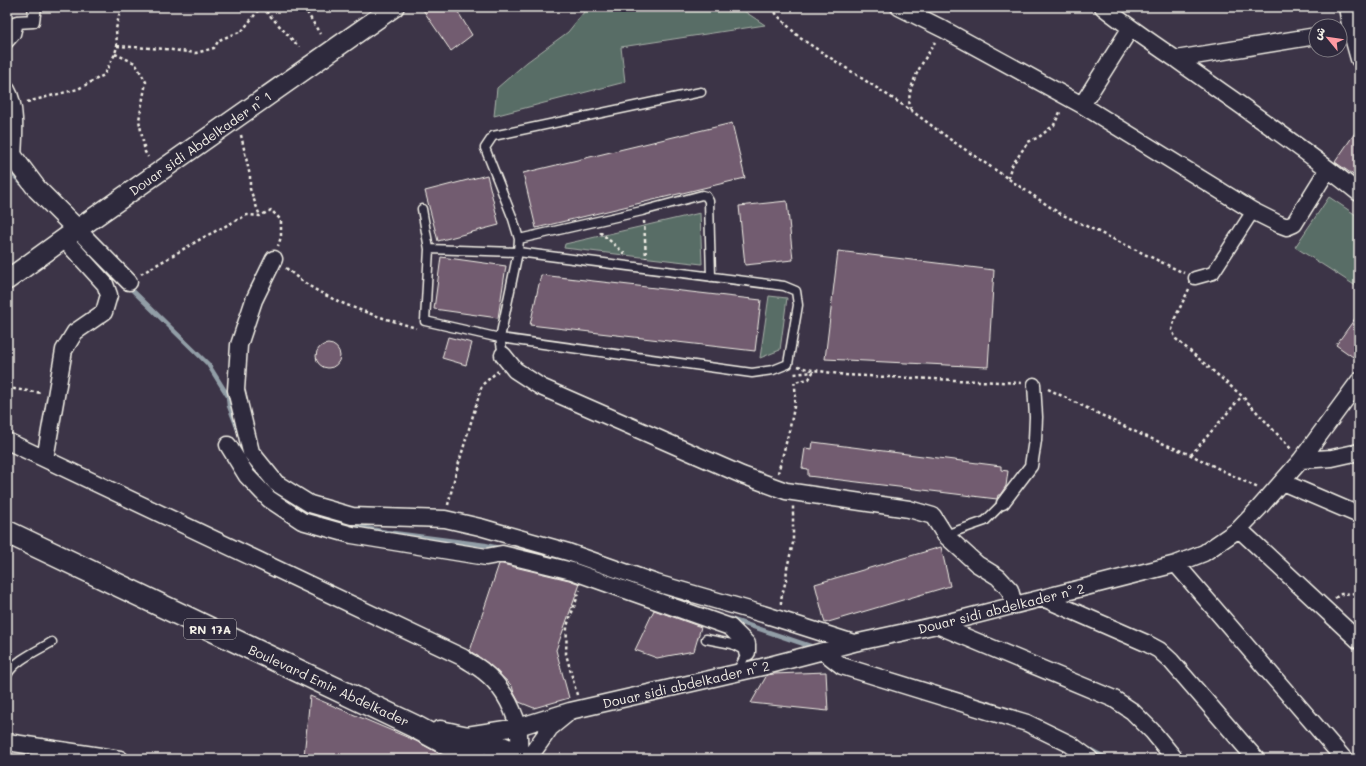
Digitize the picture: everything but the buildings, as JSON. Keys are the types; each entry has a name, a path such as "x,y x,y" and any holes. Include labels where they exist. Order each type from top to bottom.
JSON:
{"main road":[{"name":"Boulevard Emir Abdelkader","path":"7,532 414,726 475,759"},
{"name":"RN 17A","path":"414,726 492,743 515,757"}],"street":[{"path":"7,42 14,34 17,22 32,21 35,7"},
{"name":"Douar sidi Abdelkader n° 1","path":"7,280 70,234 394,7"},
{"path":"899,7 943,29 1082,105 1253,211 1279,224 1287,227 1294,224 1328,168"},
{"path":"1102,7 1130,29 1176,59 1328,168 1359,193"},
{"path":"1346,18 1347,7"},
{"path":"1082,105 1130,29"},
{"path":"1176,59 1308,37"},
{"path":"1348,37 1359,59"},
{"path":"7,90 11,97 13,106 10,154 106,284 109,296 104,312 75,332 64,350 45,459"},
{"path":"1195,278 1212,273 1253,211"},
{"path":"70,234 129,282"},
{"path":"274,259 254,300 239,345 236,390 251,452 276,483 310,504 352,516 445,519 480,527 568,552 656,582 854,643"},
{"path":"506,358 515,370 541,387 742,475 786,491 909,509 933,516 945,535 977,564 998,577 1010,590 1014,605"},
{"name":"Douar sidi abdelkader n° 2","path":"462,736 518,727 570,711 824,652 854,643 1044,598 1176,564 1204,553 1239,529 1282,482 1301,460 1359,381"},
{"path":"1003,503 1031,466 1035,440 1034,384"},
{"path":"7,441 462,657 483,670 496,683 511,707 518,727 515,757"},
{"path":"228,445 247,476 268,499 302,521 352,535 486,557 502,554 572,570 585,576 730,627 747,644 747,652"},
{"path":"1301,460 1332,458 1359,452"},
{"path":"1282,482 1359,515"},
{"path":"1239,529 1359,641"},
{"path":"1176,564 1344,759"},
{"path":"1044,598 1159,650 1171,661 1256,759"},
{"path":"937,624 1114,699 1132,711 1152,731 1175,759"},
{"path":"824,652 842,666 1027,723 1070,744 1090,759"},
{"name":"Douar sidi abdelkader n° 2","path":"515,757 570,711"},
{"path":"7,742 120,759"}],"lane":[{"path":"506,358 500,338 518,252 519,239 513,219 485,148 493,136 701,92"},
{"path":"519,239 642,211 702,195 706,196 709,201 711,277"},
{"path":"422,209 429,249 425,321 500,338 752,373 773,370 788,364 798,305 796,291 784,286 518,252 429,249"},
{"path":"945,535 985,521 1003,503"},
{"path":"706,639 732,644 747,652 737,672"},
{"path":"7,675 13,667 52,642"}],"path":[{"path":"13,106 78,89 104,75 115,54 117,46 116,29 121,7"},
{"path":"117,46 165,49 196,53 214,48 219,40 242,31 261,7 299,46"},
{"path":"304,7 320,34"},
{"path":"772,7 777,15 800,38 912,111 951,140 1059,214 1195,278 1175,318 1172,330 1176,339 1242,396 1301,460"},
{"path":"912,111 909,104 914,79 943,29"},
{"path":"115,54 136,63 146,82 139,120 145,152 148,157"},
{"path":"1008,178 1011,167 1028,142 1039,138 1054,125 1067,97"},
{"path":"232,121 241,134 250,176 250,190 260,216"},
{"path":"129,282 154,266 247,215 260,216 271,210 281,220 281,237 274,259 308,285 339,301 357,309 422,329"},
{"path":"644,221 646,261"},
{"path":"599,232 630,259"},
{"path":"445,519 455,476 482,385 506,358"},
{"path":"790,374 813,372 809,379 794,382 796,388 794,405 776,477 793,501 793,543 781,599 782,613 794,624"},
{"path":"7,388 56,396"},
{"path":"1191,455 1242,396"},
{"path":"577,696 566,654 566,635 567,626 585,576"},
{"path":"1320,605 1341,594 1359,593"}],"green space":[{"path":"588,7 738,7 765,25 621,47 625,82 494,116 497,88 527,62 568,32"},
{"path":"1329,197 1359,217 1359,288 1295,247"},
{"path":"700,213 702,264 564,248 565,244"},
{"path":"769,296 787,298 780,350 760,358"}],"waterway":[{"path":"7,168 21,183"},
{"path":"127,285 208,364 228,396 229,406 239,432"},
{"path":"254,468 267,486 285,500"},
{"path":"297,509 314,517"},
{"path":"329,521 386,532 499,548"},
{"path":"730,619 810,646"},
{"path":"1085,747 1108,759"}]}
